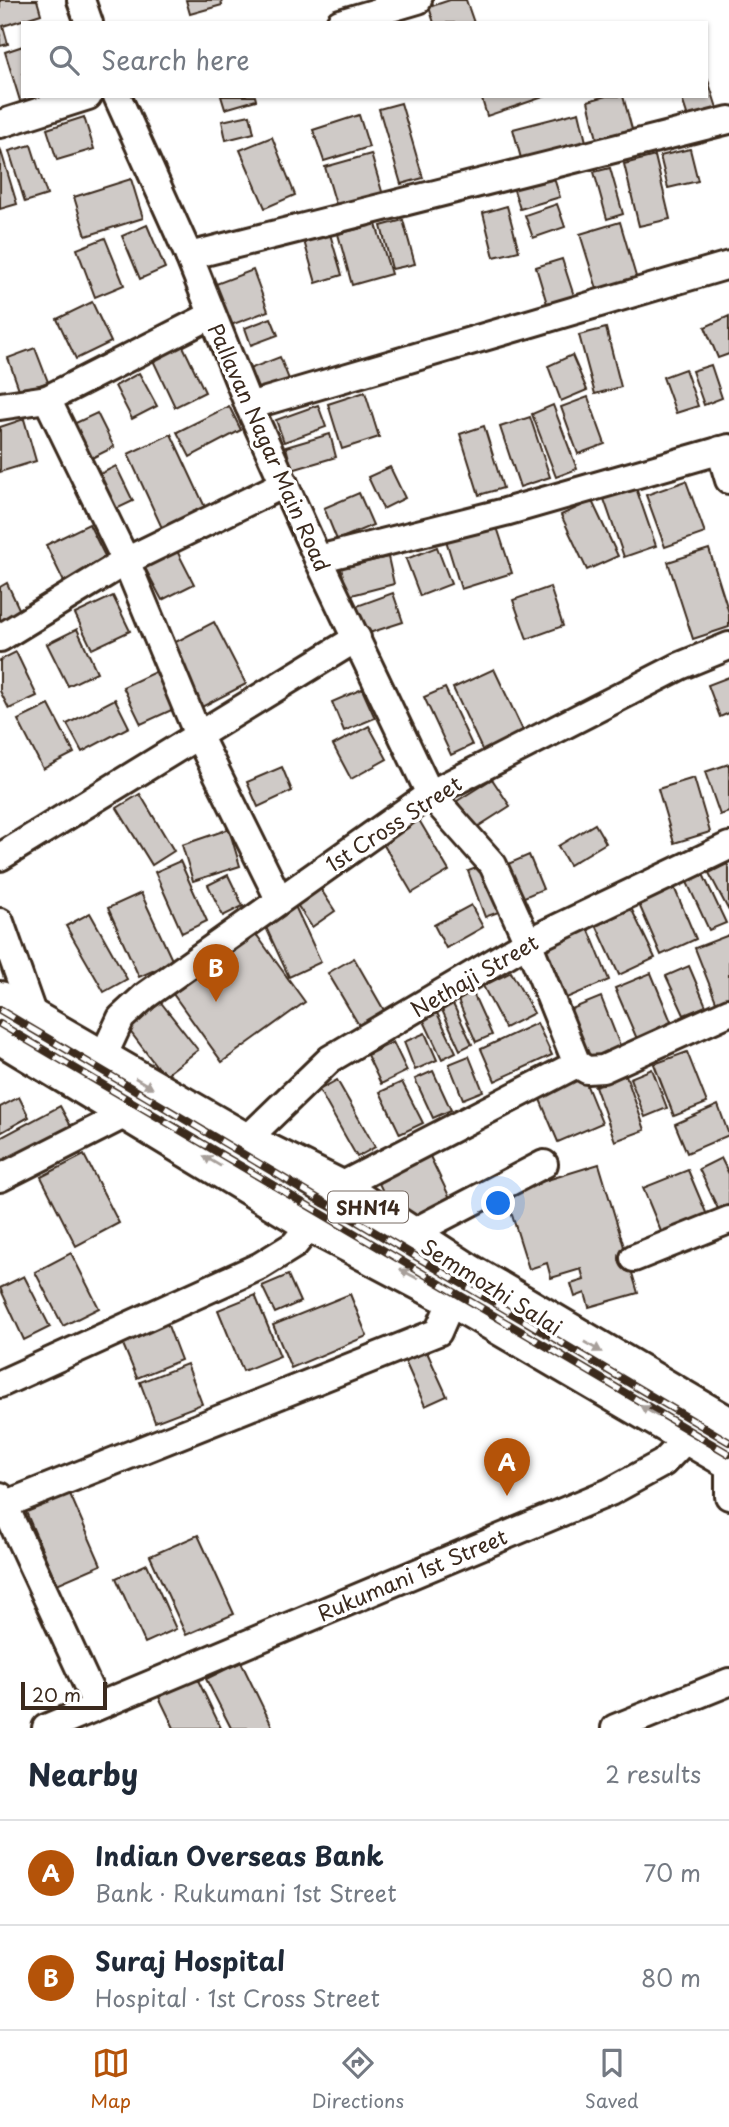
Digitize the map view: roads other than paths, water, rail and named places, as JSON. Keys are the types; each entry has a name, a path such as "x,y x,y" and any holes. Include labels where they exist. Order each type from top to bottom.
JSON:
{"main road":[{"name":"Semmozhi Salai","path":"0,1001 244,1142 337,1188 410,1234 459,1285"},
{"name":"Semmozhi Salai","path":"0,1034 312,1223 459,1285 710,1426 729,1458"}],"street":[{"path":"81,0 88,21"},
{"path":"347,21 418,0"},
{"path":"0,124 82,98"},
{"name":"Pallavan Nagar Main Road","path":"118,98 189,256 249,406 318,559 430,794 493,864 577,1064"},
{"path":"189,256 729,120"},
{"path":"249,406 729,265"},
{"path":"0,406 47,399 212,315"},
{"path":"47,399 126,561 198,735 279,899"},
{"path":"318,559 505,512 725,449 729,480"},
{"path":"0,638 126,561 284,484"},
{"path":"0,856 357,638"},
{"name":"1st Cross Street","path":"102,1059 121,1018 145,996 430,794 680,666 729,646"},
{"name":"Nethaji Street","path":"244,1142 330,1059 528,942 729,846"},
{"path":"0,922 35,1021"},
{"path":"337,1188 577,1064 587,1070 603,1069 729,1012"},
{"path":"0,1178 130,1112"},
{"path":"410,1234 544,1164"},
{"path":"634,1258 729,1220"},
{"path":"0,1384 260,1266 293,1245 312,1223"},
{"path":"97,1706 2,1501 438,1332 459,1285"},
{"name":"Rukumani 1st Street","path":"46,1728 610,1492 663,1463 710,1426"},
{"path":"729,1458 729,1496"},
{"path":"615,1728 729,1682"}],"railway":[{"path":"0,1010 729,1442"},
{"path":"0,1024 729,1454"}],"place":[{"name":"Suraj Hospital","path":"216,1002"},
{"name":"Indian Overseas Bank","path":"507,1496"}]}
